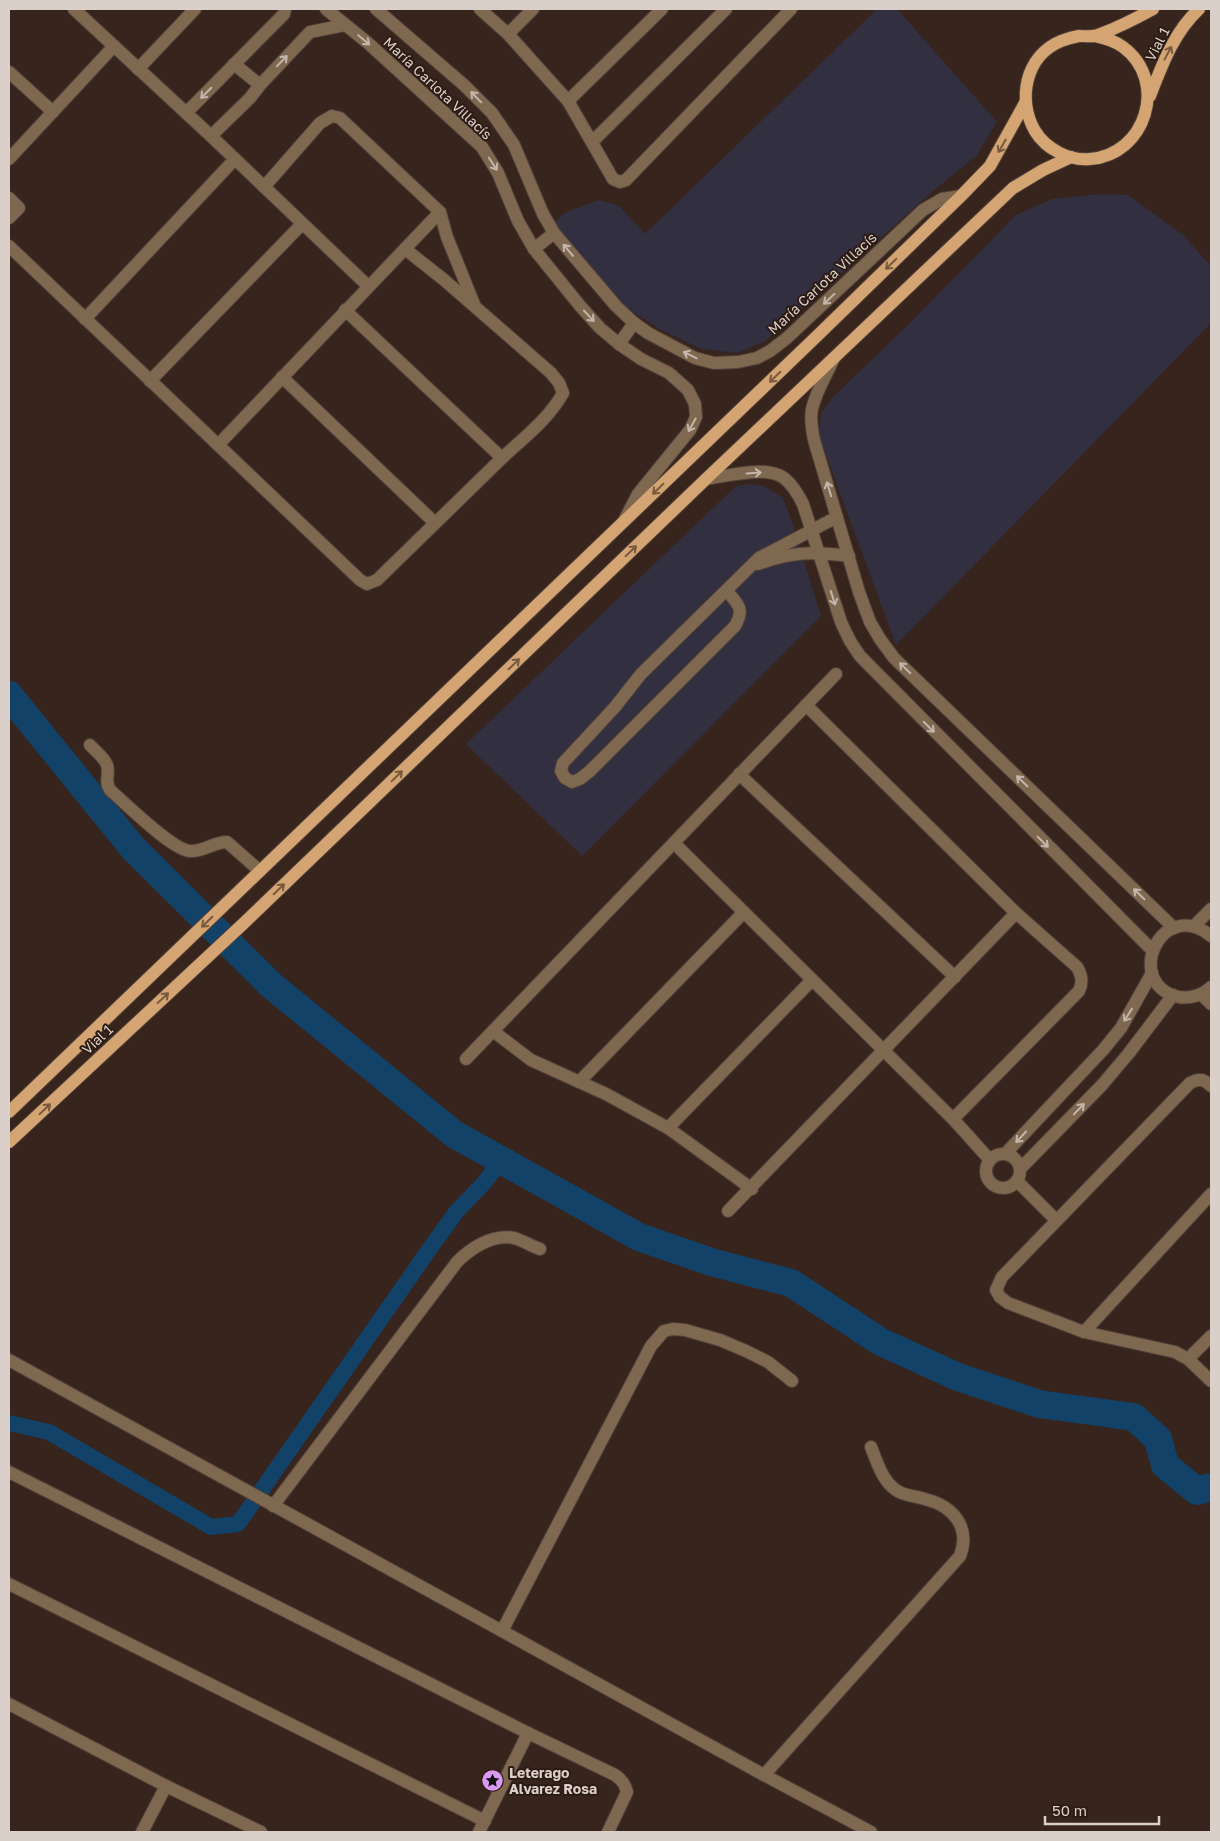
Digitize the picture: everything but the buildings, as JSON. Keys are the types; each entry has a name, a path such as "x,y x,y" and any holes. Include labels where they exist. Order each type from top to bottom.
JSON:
{"main road":[{"name":"Vial 1","path":"1095,36 1131,21 1153,9"},
{"name":"Vial 1","path":"1149,98 1165,58 1186,21 1199,9"},
{"path":"1077,36 1095,36 1110,40 1123,47 1134,57 1142,69 1149,98 1146,117 1137,133 1124,146 1108,156 1090,159 1071,158 1054,150 1039,137 1030,121 1025,103 1026,84 1033,67 1044,52 1059,42 1077,36"},
{"name":"Vial 1","path":"9,1112 961,196 990,166 1025,103"},
{"name":"Vial 1","path":"9,1142 244,922 1013,188 1043,170 1071,158"}],"street":[{"path":"74,9 211,136 368,286"},
{"path":"138,69 195,9"},
{"path":"186,113 284,14 285,9"},
{"name":"María Carlota Villacís","path":"326,9 368,43 482,147 498,173 521,227 534,249 581,307 619,344 641,359 669,373 688,390 695,404 696,417 690,430 638,494 622,523"},
{"name":"María Carlota Villacís","path":"376,9 464,85 492,113 514,145 542,214 554,233 616,306 648,333 695,358 714,363 738,362 757,358 770,351 787,338 923,210 942,199 961,196"},
{"path":"480,9 508,34 568,102 613,180 620,182 626,180 792,9"},
{"path":"508,34 533,9"},
{"path":"568,102 662,9"},
{"path":"592,142 726,9"},
{"path":"211,136 250,98 310,32 345,25"},
{"path":"9,159 114,46"},
{"path":"234,64 260,85"},
{"path":"9,72 53,112"},
{"path":"264,186 320,123 332,116 340,118 440,212 447,236 475,307"},
{"path":"86,319 235,159"},
{"path":"9,198 19,208 9,218"},
{"path":"218,445 440,212"},
{"path":"150,381 302,224"},
{"path":"534,249 554,233"},
{"path":"9,246 360,580 368,584 377,580 545,416 557,402 562,392 559,383 551,373 405,249"},
{"path":"345,310 502,458"},
{"path":"619,344 634,323"},
{"path":"836,355 812,409 814,440 848,556 870,622 880,639 894,658 1174,928"},
{"path":"282,377 435,523"},
{"path":"706,479 757,472 772,473 783,478 794,488 803,504 842,622 850,641 860,656 1152,950"},
{"path":"727,591 738,604 740,611 740,618 735,626 590,771 580,779 572,782 564,778 561,771 563,763 570,754 614,707 641,674 759,558 837,517"},
{"path":"751,567 797,553 818,552 848,556"},
{"path":"466,1059 836,674"},
{"path":"806,705 1016,913 1077,967 1082,980 1079,991 953,1119"},
{"path":"90,745 106,764 108,770 106,781 110,790 174,845 182,850 197,851 221,842 227,842 260,870"},
{"path":"739,774 955,977"},
{"path":"674,843 953,1119 990,1160"},
{"path":"1194,926 1211,909"},
{"path":"579,1082 744,912"},
{"path":"728,1211 752,1189 1016,913"},
{"path":"1211,936 1194,926 1174,928 1157,940 1152,950 1150,965 1157,982 1164,990 1182,997 1206,990 1211,1004"},
{"path":"1005,1154 1103,1050 1121,1028 1152,973"},
{"path":"668,1128 812,980"},
{"path":"1056,1220 1019,1175 1015,1159 1005,1154 990,1160 987,1166 988,1177 996,1186 1007,1187 1019,1175 1064,1124 1124,1060 1173,995"},
{"path":"493,1031 531,1060 632,1107 668,1128 752,1189"},
{"path":"1211,1086 1204,1080 1197,1079 1190,1083 1002,1277 996,1290 1000,1297 1008,1303 1084,1332 1175,1352 1188,1359 1211,1381"},
{"path":"1048,1108 1064,1124"},
{"path":"1084,1332 1211,1194"},
{"path":"274,1506 457,1262 466,1254 490,1240 502,1237 514,1238 540,1249"},
{"path":"502,1631 651,1346 664,1331 673,1329 685,1330 720,1340 768,1362 792,1381"},
{"path":"1188,1359 1211,1336"},
{"path":"9,1360 764,1776 871,1832"},
{"path":"764,1776 960,1556 965,1544 965,1534 960,1523 942,1505 926,1499 901,1494 885,1480 871,1447"},
{"path":"9,1472 528,1733 615,1774 626,1786 627,1792 608,1832"},
{"path":"9,1584 482,1827 528,1733"},
{"path":"9,1704 166,1786 261,1832"},
{"path":"142,1832 166,1786"}],"shaded area":[{"path":"877,9 897,9 997,122 977,155 932,192 764,342 737,353 702,349 661,330 624,306 557,228 555,223 564,213 599,200 618,205 645,234"},
{"path":"1102,194 1128,195 1183,235 1211,266 1211,323 896,645 819,436 821,413 833,397 907,326 1016,215 1052,199"},
{"path":"749,484 764,486 783,498 821,616 582,856 466,744 736,486"}],"waterway":[{"path":"9,695 133,848 271,985 454,1134 639,1237 711,1262 791,1283 881,1342 958,1377 1039,1404 1134,1417 1158,1439 1165,1465 1197,1491 1211,1487"},
{"path":"9,1423 49,1432 211,1527 238,1524 433,1244 457,1211 483,1184 502,1160"}],"place":[{"name":"Leterago Alvarez Rosa","path":"493,1780"}]}
